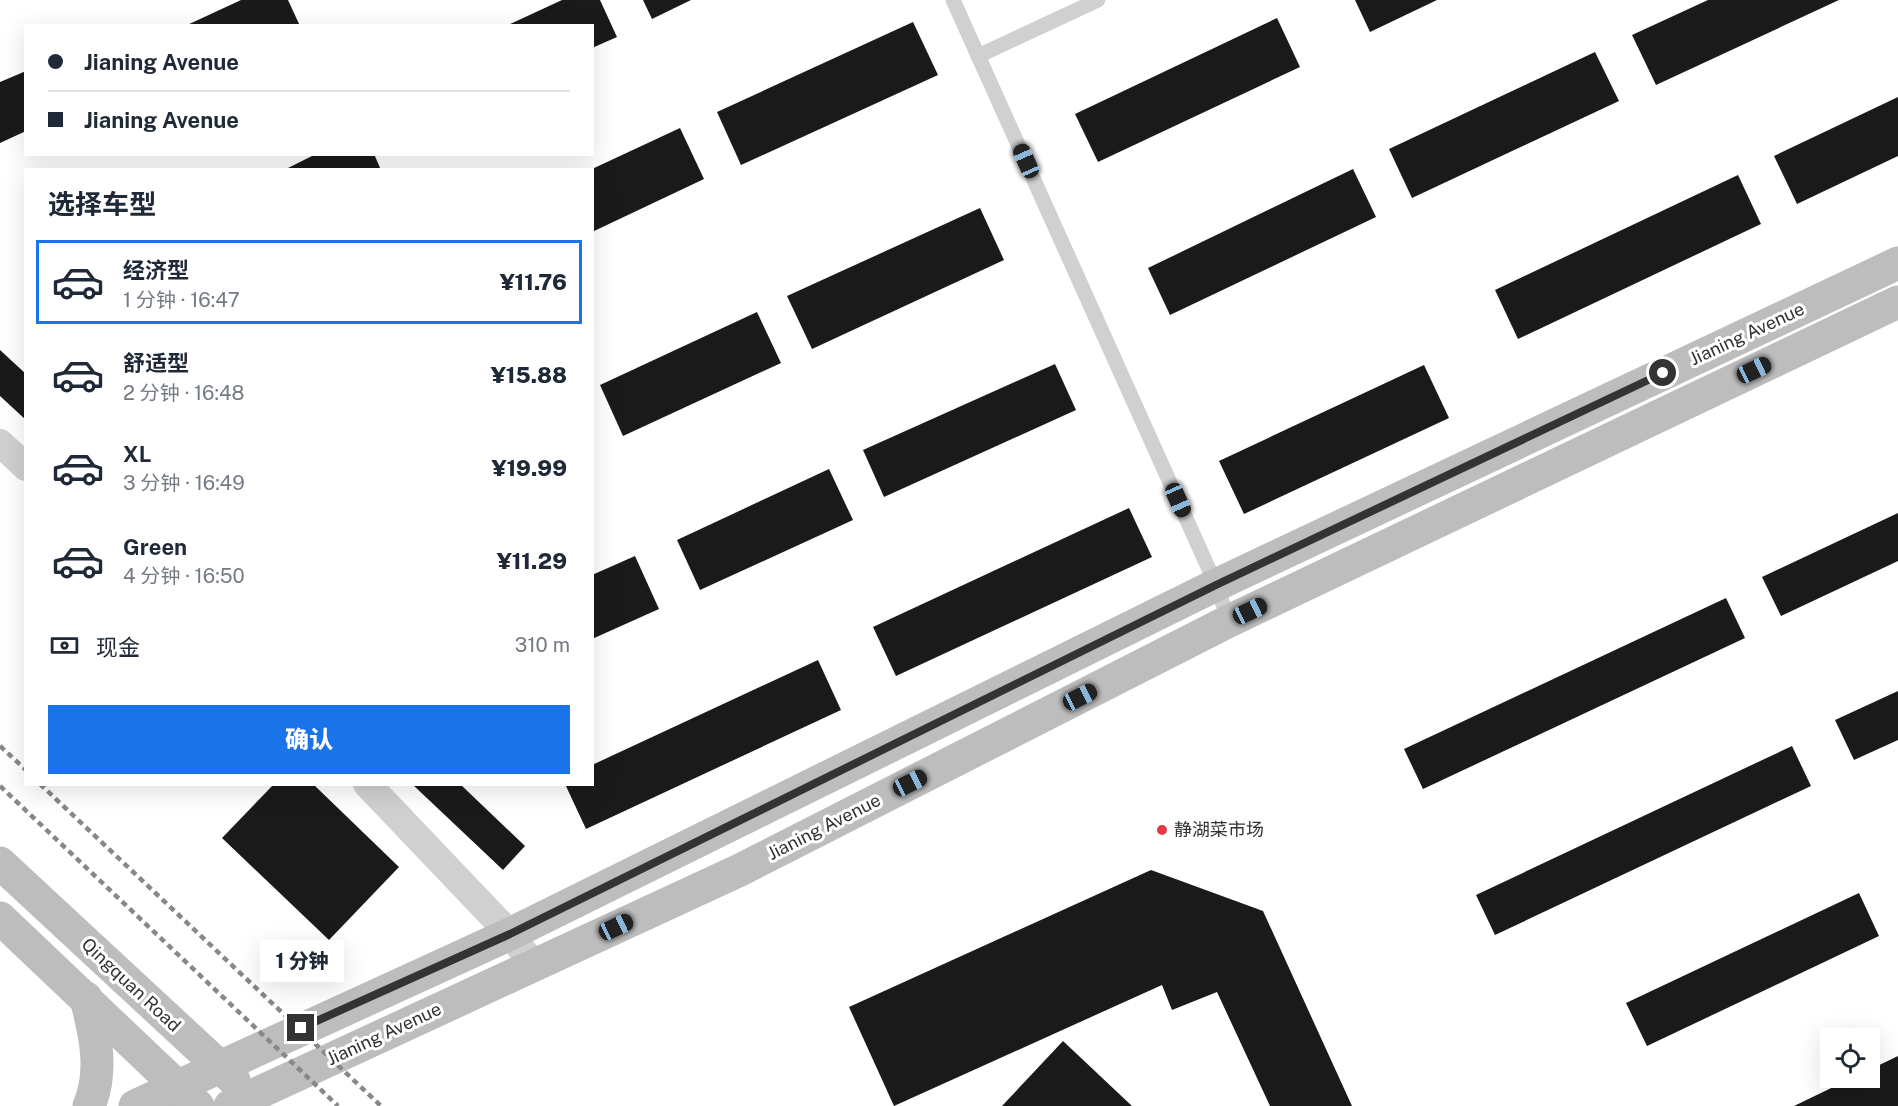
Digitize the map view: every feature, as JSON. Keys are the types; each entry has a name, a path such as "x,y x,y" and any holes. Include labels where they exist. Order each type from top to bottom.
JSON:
{"main road":[{"name":"Jianing Avenue","path":"135,1106 193,1090 1216,585 1898,263"},
{"name":"Jianing Avenue","path":"248,1103 533,964 740,870 1229,621 1898,302"},
{"name":"Qingquan Road","path":"0,863 158,1010 193,1090"},
{"name":"Qingquan Road","path":"0,918 86,998 193,1090 248,1103"},
{"path":"86,998 97,1050 98,1071 89,1106"}],"street":[{"path":"0,443 24,465"},
{"path":"369,786 510,934 533,964"}],"lane":[{"path":"953,0 1216,585 1229,621"},
{"path":"978,56 1098,0"}],"building":[{"path":"241,0 288,0 299,24 189,24"},
{"path":"562,0 600,0 617,37 594,47 594,24 510,24"},
{"path":"643,0 691,0 652,19"},
{"path":"1355,0 1437,0 1370,32"},
{"path":"1708,0 1839,0 1656,85 1632,35"},
{"path":"1277,18 1300,67 1098,162 1075,114"},
{"path":"913,22 938,75 741,165 717,112"},
{"path":"1595,52 1619,101 1412,198 1389,149"},
{"path":"24,72 24,132 0,143 0,82"},
{"path":"1898,97 1898,156 1797,204 1774,156"},
{"path":"680,128 704,179 594,231 594,168"},
{"path":"312,156 375,156 380,168 288,168"},
{"path":"1353,169 1376,217 1170,315 1148,268"},
{"path":"1738,175 1761,224 1518,339 1495,290"},
{"path":"980,208 1004,260 812,349 787,296"},
{"path":"757,312 781,363 623,436 600,385"},
{"path":"0,350 24,372 24,418 0,396"},
{"path":"1055,364 1076,410 884,497 863,450"},
{"path":"1424,365 1449,418 1244,514 1219,461"},
{"path":"829,469 853,520 700,590 677,540"},
{"path":"1129,508 1152,557 896,676 873,627"},
{"path":"1898,513 1898,561 1781,616 1762,577"},
{"path":"635,556 659,609 594,638 594,574"},
{"path":"1726,598 1745,638 1423,789 1404,749"},
{"path":"818,660 841,710 586,829 566,786 594,786 594,764"},
{"path":"1898,691 1898,740 1854,760 1835,720"},
{"path":"1792,746 1811,786 1495,935 1476,895"},
{"path":"272,786 315,786 399,867 329,940 222,838"},
{"path":"414,786 462,786 525,846 503,870"},
{"path":"1151,870 1263,911 1352,1106 1270,1106 1217,992 1172,1010 1162,985 894,1106 849,1007"},
{"path":"1859,893 1879,936 1647,1046 1626,1003"},
{"path":"1063,1041 1132,1106 1002,1106"},
{"path":"1898,1056 1898,1106 1794,1106 1831,1088 1880,1088 1880,1065"}],"railway":[{"path":"0,746 24,768"},
{"path":"0,786 338,1106"},
{"path":"42,786 381,1106"}],"place":[{"name":"静湖菜市场","path":"1162,830"}],"route":[{"path":"301,1028 510,934 1216,585 1663,373"}]}
